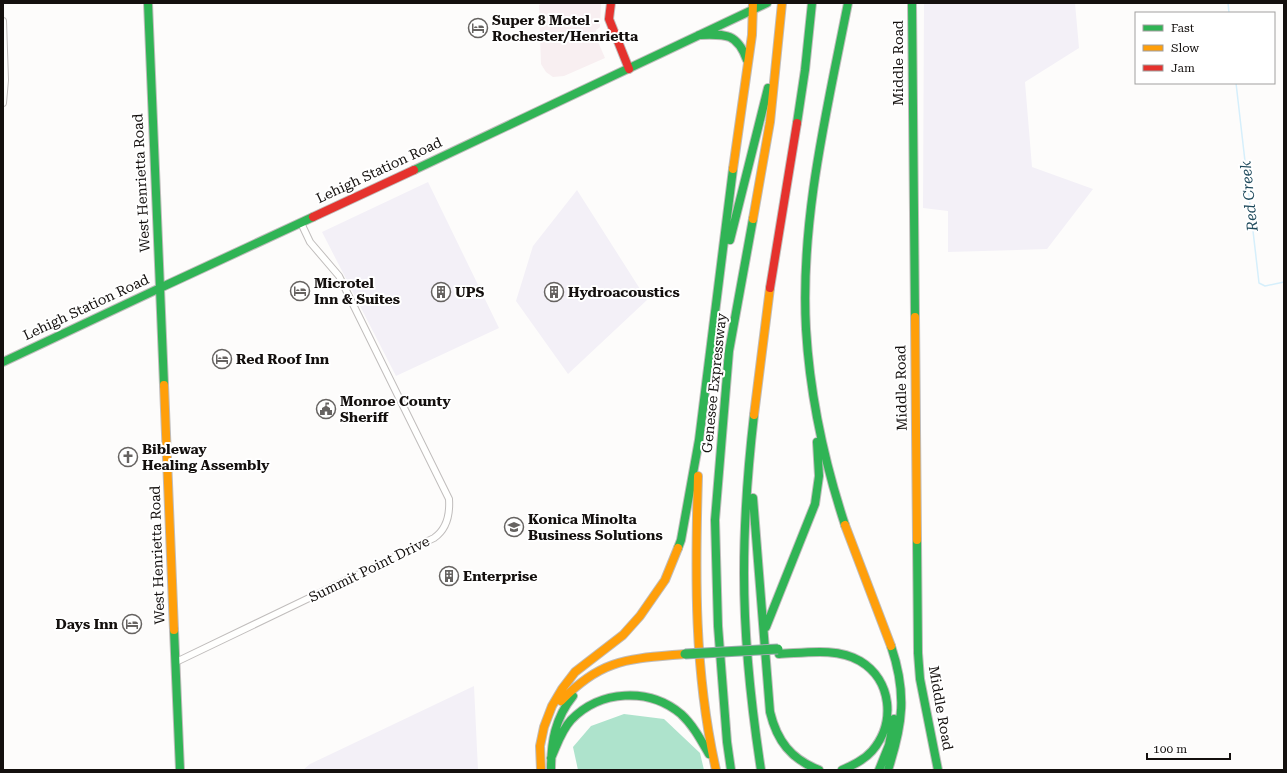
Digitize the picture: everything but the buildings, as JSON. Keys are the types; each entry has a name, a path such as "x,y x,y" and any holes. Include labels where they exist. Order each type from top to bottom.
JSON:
{"main road":[{"name":"West Henrietta Road","path":"148,3 180,770"},
{"path":"611,3 609,19 629,69"},
{"name":"Lehigh Station Road","path":"3,362 629,69 699,35 753,6 767,3"},
{"name":"Genesee Expressway","path":"731,770 727,742 718,626 715,520 729,351 770,122 782,3"},
{"path":"848,3 818,163 810,218 805,290 810,374 832,484 855,556 897,660 902,687 903,712 901,732 888,770"},
{"name":"Middle Road","path":"912,3 918,653 926,712 938,770"},
{"path":"760,770 750,680 745,596 744,546 749,459 772,272 803,87 812,5"},
{"path":"541,768 540,746 544,727 552,706 562,689 574,672 623,634 654,599 665,580 681,540 699,440 741,108 748,64 753,22 753,6"},
{"path":"699,35 728,36 737,40 742,46 748,64"},
{"path":"718,290 777,53"},
{"path":"764,631 815,504 819,476 815,405"},
{"path":"699,440 696,567 701,694 715,766"},
{"path":"749,459 770,712 774,731 784,747 797,761 819,770"},
{"path":"541,768 547,728 561,700 585,677 616,662 833,646 846,648 860,653 880,669 893,694 895,710 889,745 879,770"},
{"path":"778,651 829,653 846,656 860,661 879,679 888,701 886,728 874,751 855,765 842,770"},
{"path":"551,770 552,735 566,704 589,681 617,668 686,657"},
{"path":"551,758 570,721 581,711 610,697 630,695 662,700 682,715 700,738 715,766"}],"street":[{"path":"3,21 5,80 3,103"},
{"name":"Summit Point Drive","path":"176,662 434,538 443,528 449,513 449,499 341,278 310,242 301,222"}],"shaded area":[{"path":"543,3 601,3 600,27 596,30 595,35 605,58 564,76 553,77 546,72 541,64 539,5"},
{"path":"924,3 1075,3 1079,48 1025,82 1032,167 1093,189 1047,249 948,252 948,211 923,208"},
{"path":"428,182 499,328 396,376 322,232"},
{"path":"577,190 647,300 568,374 516,301 533,246"},
{"path":"474,686 478,770 303,770 310,764"}],"green space":[{"path":"624,714 664,719 700,753 704,770 578,770 573,747 591,726"}],"waterway":[{"name":"Red Creek","path":"1228,3 1229,12"},
{"name":"Red Creek","path":"1236,84 1259,283 1265,286 1284,282"}],"traffic: fast":[{"path":"148,3 160,288 313,217"},
{"path":"414,170 767,3"},
{"path":"797,123 805,70 812,3"},
{"path":"845,525 824,453 819,428 808,354 805,288 807,247 817,165 848,3"},
{"path":"912,3 915,317"},
{"path":"699,35 723,35 735,40 743,51 747,60"},
{"path":"730,240 768,88"},
{"path":"678,548 681,540 699,440 733,169"},
{"path":"731,770 727,742 718,626 715,520 729,351 753,219"},
{"path":"3,362 160,288 164,385"},
{"path":"754,415 748,474 744,553 744,598 749,672 761,770"},
{"path":"766,627 815,504 819,476 817,442"},
{"path":"753,498 770,712 777,732 787,748 809,766 819,770"},
{"path":"917,540 918,653 920,679 938,770"},
{"path":"174,630 180,770"},
{"path":"888,770 897,738 901,708 899,679 891,646"},
{"path":"685,654 778,649"},
{"path":"779,654 810,652 831,652 841,654 860,661 871,669 879,679 884,690 887,703 885,728 880,740 869,754 858,762 842,770"},
{"path":"551,770 555,731 562,713 573,696"},
{"path":"551,758 564,729 571,720 583,710 596,703 610,698 625,696 640,696 654,699 668,705 685,718 700,738 709,754"},
{"path":"879,770 889,745 894,719"}],"traffic: slow":[{"path":"733,169 752,35 753,3"},
{"path":"753,219 770,122 782,3"},
{"path":"754,415 770,288"},
{"path":"915,317 917,540"},
{"path":"164,385 174,630"},
{"path":"698,476 696,550 700,660 703,697 716,770"},
{"path":"845,525 891,646"},
{"path":"541,770 540,746 544,727 552,706 562,689 575,672 623,635 640,616 665,580 678,548"},
{"path":"561,701 590,676 617,663 648,657 685,654"}],"traffic: jam":[{"path":"611,3 609,19 629,69"},
{"path":"770,288 797,123"},
{"path":"313,217 414,170"}],"place":[{"name":"Super 8 Motel - Rochester/Henrietta","path":"478,28"},
{"name":"Microtel Inn & Suites","path":"300,291"},
{"name":"UPS","path":"441,292"},
{"name":"Hydroacoustics","path":"554,292"},
{"name":"Red Roof Inn","path":"222,359"},
{"name":"Monroe County Sheriff","path":"326,409"},
{"name":"Bibleway Healing Assembly","path":"128,457"},
{"name":"Konica Minolta Business Solutions","path":"514,527"},
{"name":"Enterprise","path":"449,576"},
{"name":"Days Inn","path":"132,624"}]}
